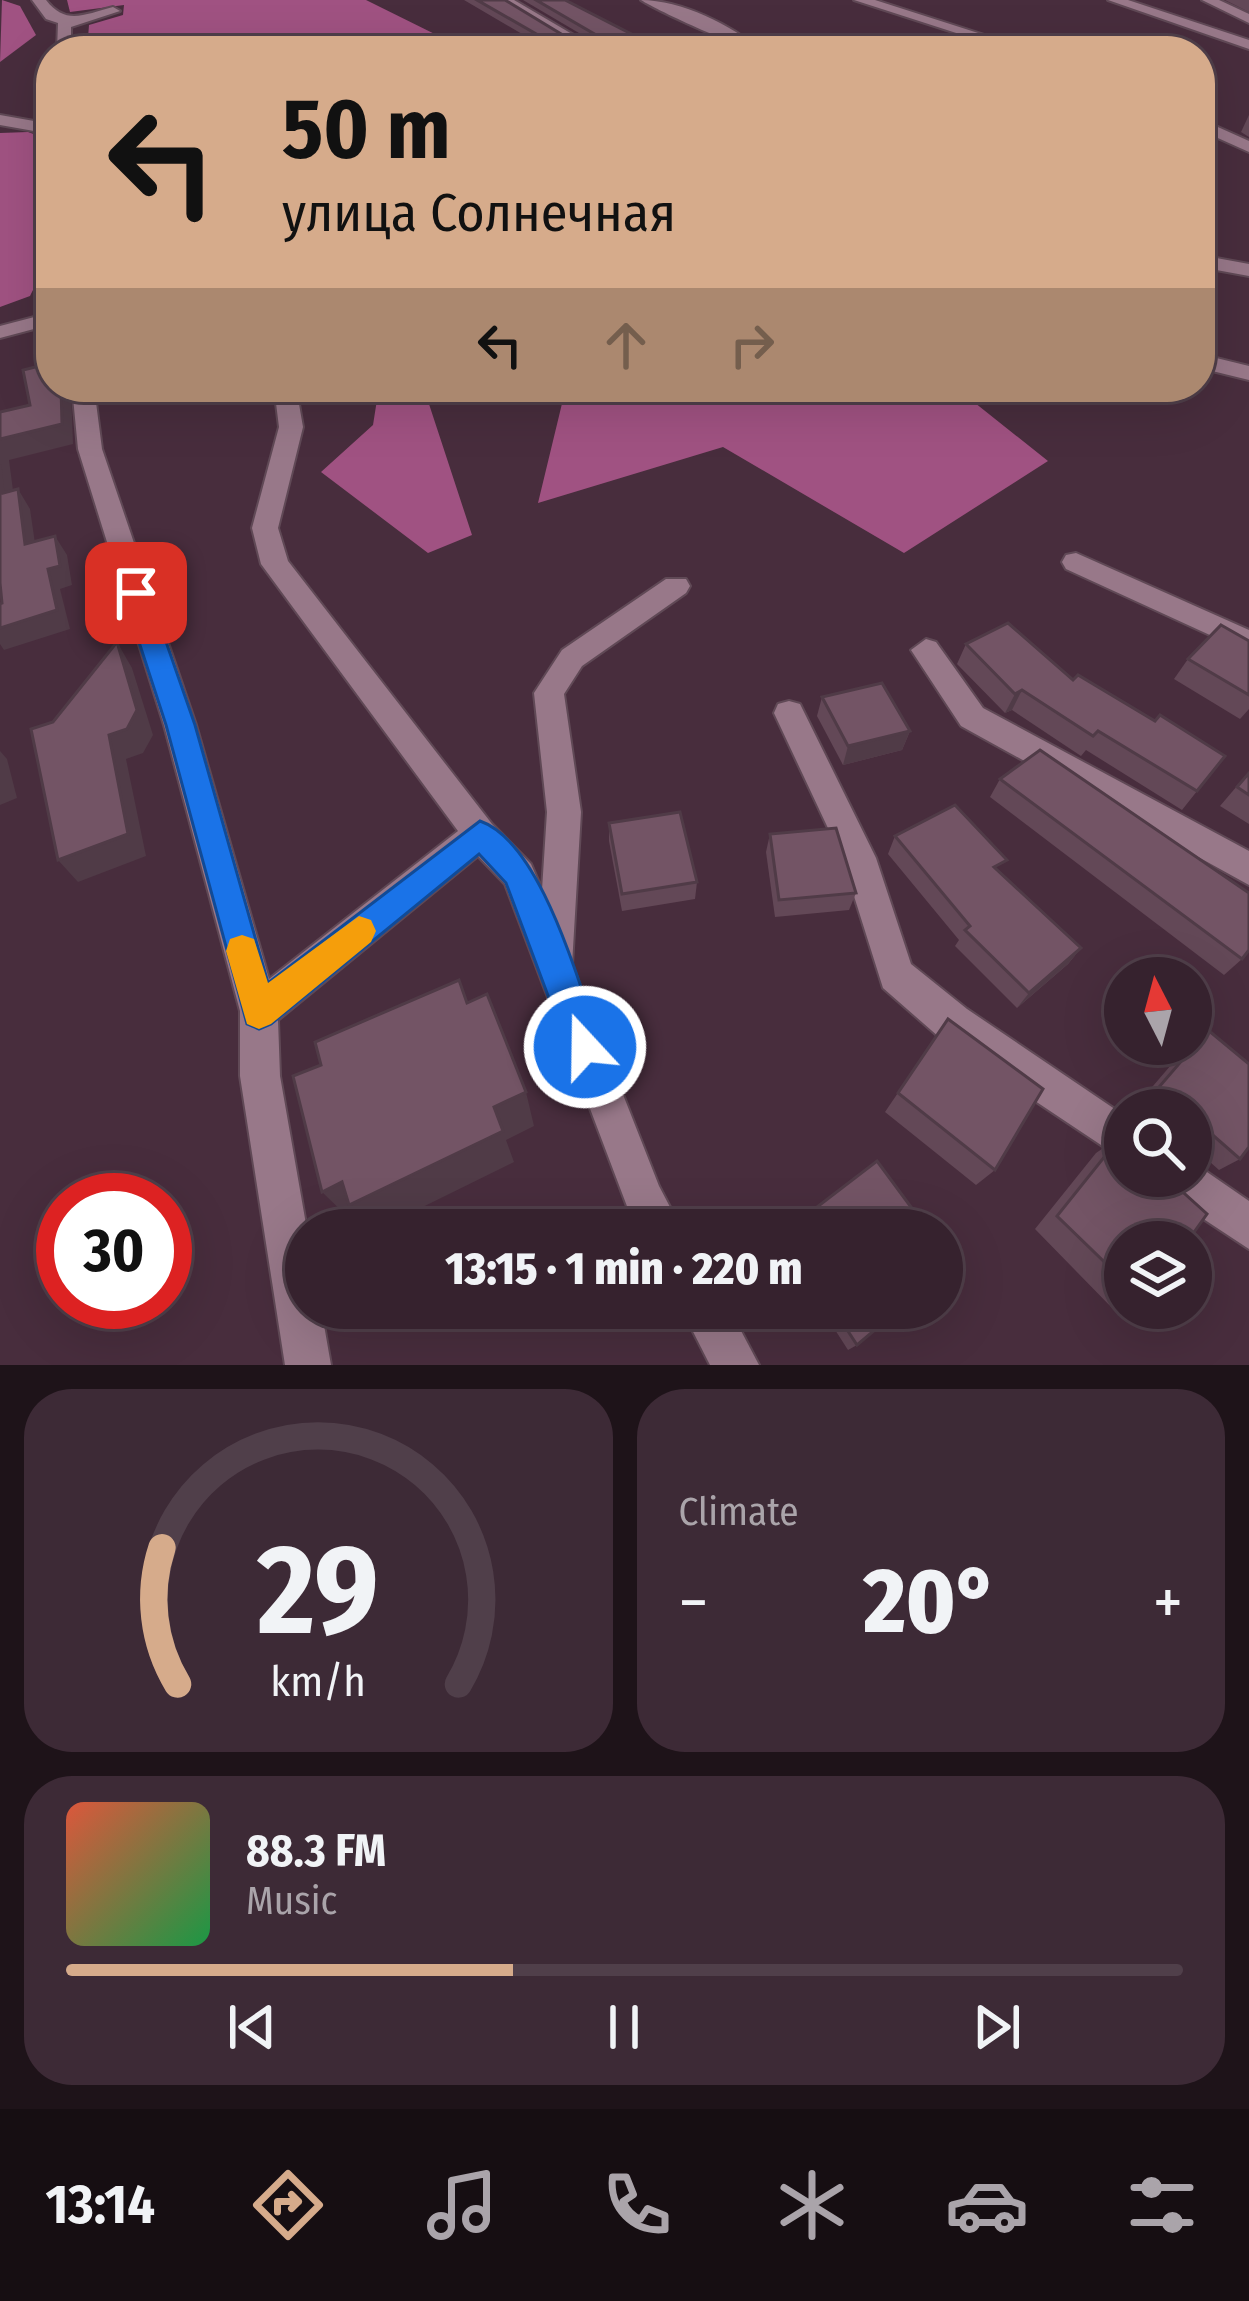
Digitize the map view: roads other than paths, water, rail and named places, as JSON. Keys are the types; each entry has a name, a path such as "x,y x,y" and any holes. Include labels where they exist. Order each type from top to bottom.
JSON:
{"street":[{"path":"39,0 50,16 68,22 112,11"},
{"path":"505,0 568,36"},
{"path":"648,0 734,36"},
{"path":"861,0 979,36"},
{"path":"1115,0 1249,45"},
{"path":"1209,0 1249,19"},
{"path":"66,36 68,22"},
{"path":"0,124 36,126"},
{"path":"1215,131 1249,147"},
{"path":"1215,264 1249,270"},
{"path":"0,316 36,314"},
{"path":"0,332 36,318"},
{"path":"1215,365 1249,373"},
{"path":"85,402 90,449 181,725 259,1012 260,1076 308,1365"},
{"path":"287,402 291,427 265,528 275,564 480,834 519,875 649,1209"},
{"path":"1076,562 1249,642"},
{"path":"556,971 564,812 549,693 572,658 676,586"},
{"path":"926,650 972,717 1249,869"},
{"path":"789,713 859,857 896,975 953,1023 1104,1126"},
{"path":"259,1012 480,834"},
{"path":"1206,1197 1249,1227"},
{"path":"716,1329 736,1365"}]}
